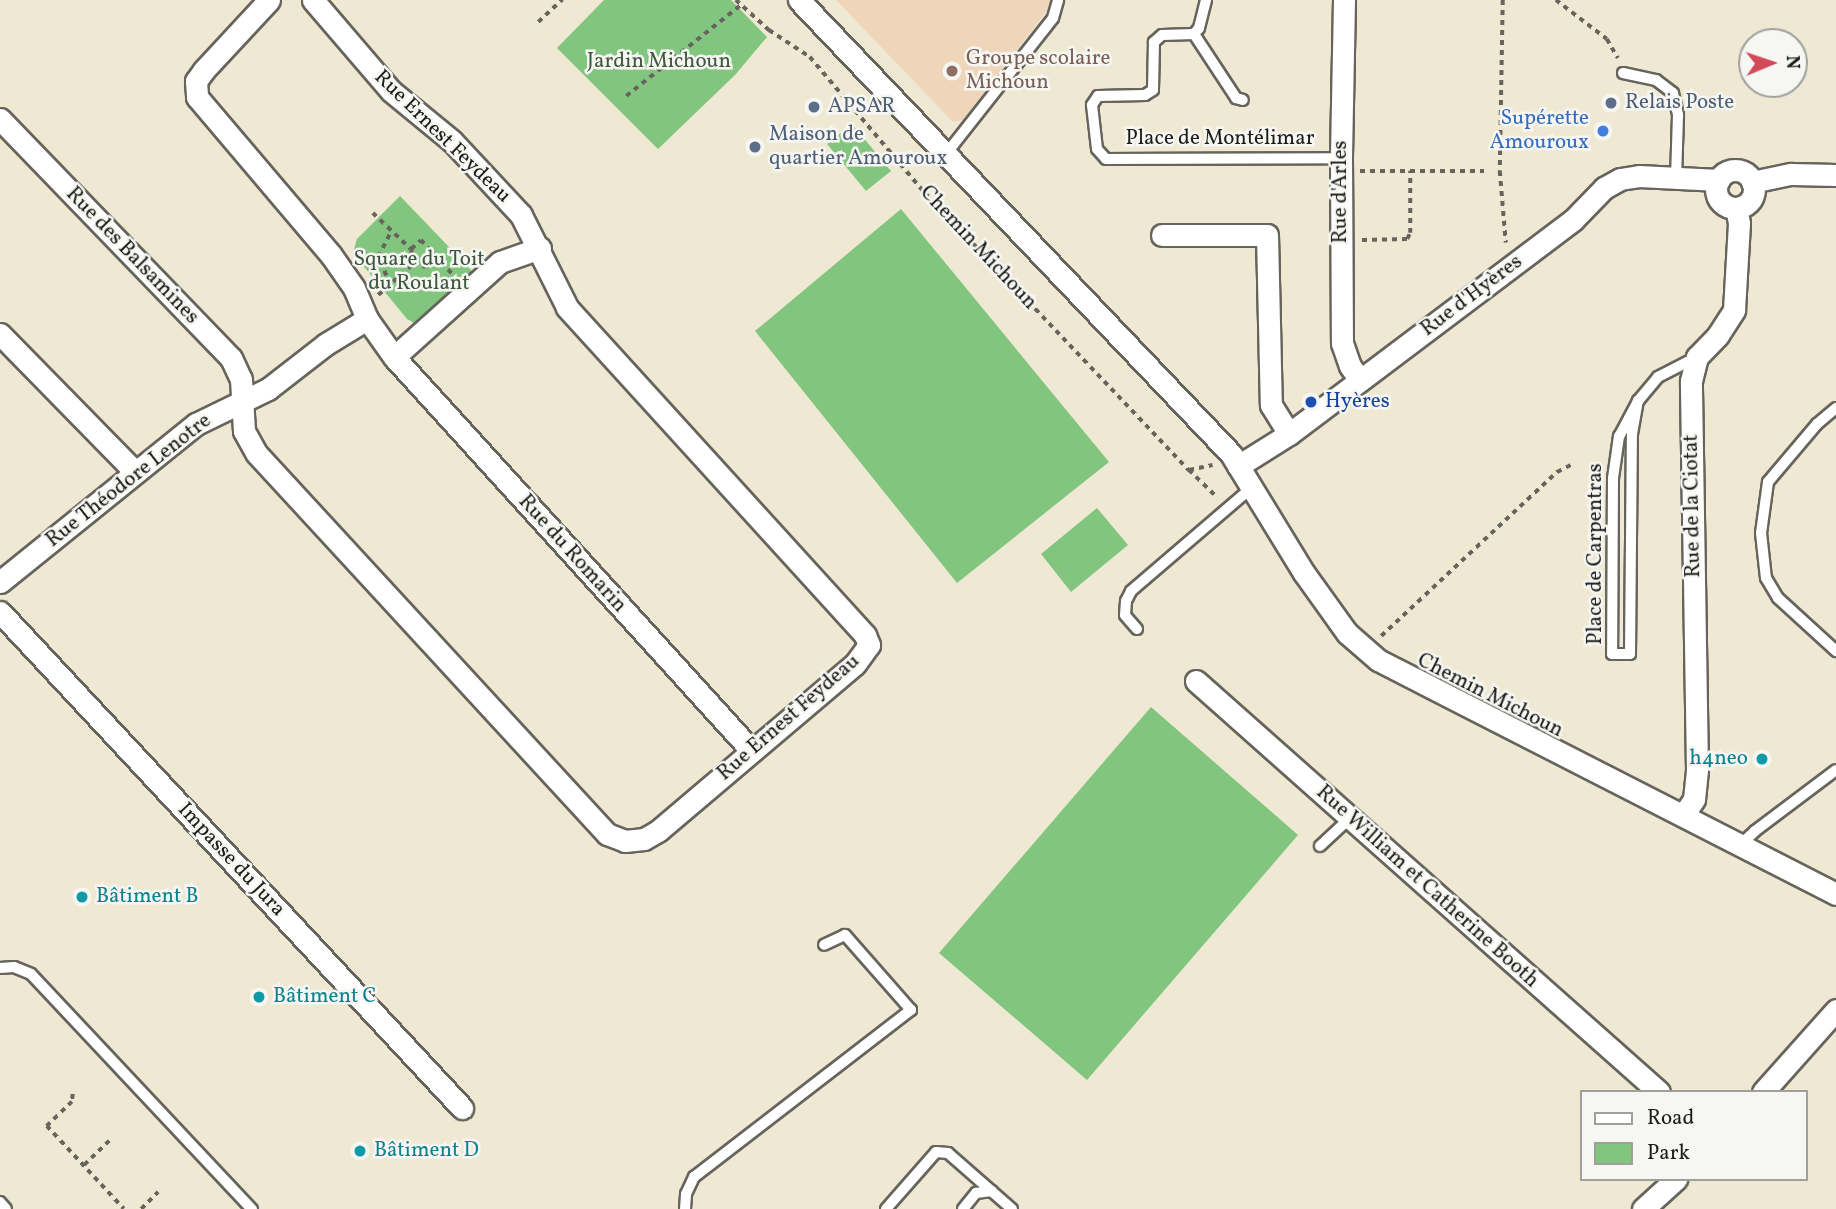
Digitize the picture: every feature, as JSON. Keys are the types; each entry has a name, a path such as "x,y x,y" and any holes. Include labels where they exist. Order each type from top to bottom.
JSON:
{"street":[{"path":"269,0 204,70 196,81 197,97 331,255 354,288 367,319"},
{"name":"Rue Ernest Feydeau","path":"240,404 244,431 257,454 607,834 625,841 644,839 658,831 855,664 869,645 865,635 584,327 555,284 540,248 521,215 452,141 402,103 313,0"},
{"name":"Chemin Michoun","path":"799,0 1235,460 1304,573 1347,633 1378,660 1836,894"},
{"name":"Rue d'Arles","path":"1344,0 1342,343 1360,380"},
{"name":"Rue des Balsamines","path":"0,119 231,358 241,379 240,404"},
{"path":"1736,171 1746,174 1752,182 1751,199 1736,208 1725,205 1717,197 1719,180 1726,173 1736,171"},
{"path":"1752,182 1791,174 1836,175"},
{"name":"Rue d'Hyères","path":"1235,460 1289,434 1573,220 1604,188 1620,179 1639,176 1719,180"},
{"path":"1697,357 1718,335 1734,310 1739,223 1736,208"},
{"path":"1162,235 1267,235 1271,405 1289,434"},
{"path":"394,357 500,262 540,248"},
{"name":"Rue du Romarin","path":"367,319 394,357 751,750"},
{"name":"Rue Théodore Lenotre","path":"0,582 206,417 240,404 268,389 326,344 367,319"},
{"path":"0,334 135,472"},
{"name":"Rue de la Ciotat","path":"1684,814 1693,799 1697,770 1691,381 1697,357"},
{"name":"Impasse du Jura","path":"0,612 462,1108"},
{"name":"Rue William et Catherine Booth","path":"1196,681 1657,1090"},
{"path":"1765,1090 1836,1010"},
{"path":"1643,1209 1674,1181"}],"lane":[{"path":"946,154 1053,18 1058,0"},
{"path":"1194,34 1199,28 1206,0"},
{"name":"Place de Montélimar","path":"1243,100 1236,98 1194,34 1162,35 1154,42 1153,90 1145,95 1098,96 1092,105 1093,133 1097,149 1106,159 1341,164"},
{"path":"1623,73 1656,80 1673,93 1678,115 1676,178"},
{"name":"Place de Carpentras","path":"1638,401 1632,434 1630,654 1612,654 1613,478 1619,436 1638,401 1658,377 1697,357"},
{"path":"1836,408 1817,424 1768,482 1761,533 1766,578 1778,598 1836,651"},
{"path":"1137,629 1125,615 1126,601 1131,591 1251,488"},
{"path":"1740,846 1836,770"},
{"path":"1320,846 1350,818"},
{"path":"685,1209 686,1194 694,1177 911,1010 845,935 824,945"},
{"path":"0,968 14,967 31,974 251,1209"},
{"path":"886,1209 936,1152 948,1153 1012,1209"},
{"path":"963,1209 976,1193 992,1191"},
{"path":"0,1202 6,1209"}],"path":[{"path":"538,22 562,0"},
{"name":"Chemin Michoun","path":"736,0 769,30 810,57 925,193 1189,470 1227,506"},
{"path":"1503,0 1500,171 1506,216 1507,269"},
{"path":"1556,0 1607,39 1623,73"},
{"path":"626,96 741,5"},
{"path":"1341,164 1410,171 1484,171"},
{"path":"1341,241 1407,239 1410,233 1410,171"},
{"path":"373,214 411,248 413,264"},
{"path":"390,285 377,257 392,230"},
{"path":"411,248 421,240 469,290"},
{"path":"413,264 426,267 438,258"},
{"path":"384,289 413,264"},
{"path":"1189,470 1235,460"},
{"path":"1391,643 1381,636 1557,472 1573,464"},
{"path":"73,1094 72,1102 47,1126 124,1209"},
{"path":"83,1165 110,1140"},
{"path":"141,1209 158,1192"}],"shaded area":[{"name":"Groupe scolaire Michoun","path":"836,0 1051,0 1049,8 963,120 953,122"}],"green space":[{"name":"Jardin Michoun","path":"604,0 731,0 767,37 735,75 658,149 557,48"},
{"path":"852,124 891,171 866,191 827,144"},
{"name":"Square du Toit du Roulant","path":"400,196 475,274 416,324 407,319 357,258 354,249 357,239"},
{"path":"901,209 1109,462 957,583 755,331"},
{"path":"1097,508 1128,545 1071,592 1041,554"},
{"path":"1151,707 1298,835 1087,1080 939,953"}],"place":[{"name":"Groupe scolaire Michoun","path":"952,71"},
{"name":"Relais Poste","path":"1611,103"},
{"name":"APSAR","path":"814,107"},
{"name":"Supérette Amouroux","path":"1603,131"},
{"name":"Maison de quartier Amouroux","path":"755,147"},
{"name":"Hyères","path":"1311,402"},
{"name":"h4neo","path":"1762,759"},
{"name":"Bâtiment B","path":"82,897"},
{"name":"Bâtiment C","path":"259,997"},
{"name":"Bâtiment D","path":"360,1151"}]}
